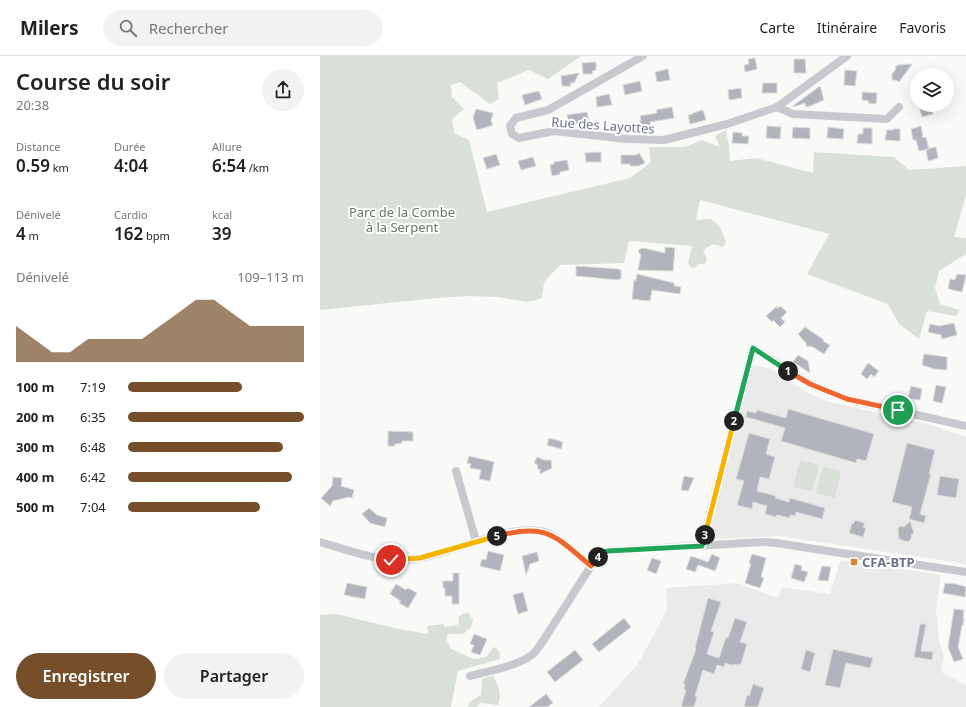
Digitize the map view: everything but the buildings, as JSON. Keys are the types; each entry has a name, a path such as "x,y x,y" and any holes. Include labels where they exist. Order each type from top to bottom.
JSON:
{"street":[{"name":"Rue des Layottes","path":"643,56 548,110 516,118 510,126 512,134 519,138 554,131 627,139 664,140 727,124 777,107"},
{"path":"777,107 847,56"},
{"path":"777,107 793,114 887,119 899,107"},
{"path":"702,546 753,348 810,384 847,399 966,426"},
{"path":"456,471 476,541"},
{"path":"320,542 372,557 391,560 406,560 420,558 476,541 517,531 536,530 549,534 558,539 591,566"},
{"path":"470,676 525,660 534,653 591,566 603,552 776,543 966,572"}],"shaded area":[{"path":"751,364 773,370 808,393 830,402 932,425 966,437 966,564 780,536 711,539 707,535"},
{"path":"841,560 941,575 936,610 939,640 944,657 941,672 966,685 966,707 599,707 638,664 667,610 666,588 737,583 778,598 782,587 830,594"}],"green space":[{"name":"Parc de la Combe à la Serpent","path":"320,56 581,56 548,79 529,70 497,83 499,99 490,104 460,82 451,85 452,97 464,109 452,119 454,133 469,140 487,212 630,178 651,162 649,147 685,147 702,140 720,147 715,136 726,130 730,161 756,158 813,173 814,152 894,157 909,170 966,166 966,195 954,237 966,238 966,254 939,271 935,288 940,304 960,310 956,316 927,311 919,339 899,324 888,304 807,274 829,234 700,200 696,220 710,219 719,225 726,242 723,247 713,244 703,250 707,259 705,264 698,264 696,267 691,268 688,262 692,246 629,241 624,263 560,265 544,282 542,298 528,302 498,297 466,296 320,310"},
{"path":"800,460 819,465 812,491 793,487"},
{"path":"823,467 841,471 835,498 816,493"},
{"path":"468,612 473,620 471,628 462,634 447,634 447,641 451,649 474,659 486,657 494,647 499,652 500,659 458,671 451,707 320,707 320,615 341,615 399,629 428,634 427,626 443,624 445,627 459,624 458,617"},
{"path":"493,676 499,690 500,697 498,705 480,703 476,707 467,707 471,701 481,695 482,679"}],"place":[{"name":"CFA-BTP","path":"854,562"}],"route":[{"path":"391,560 420,558 476,541 517,531 536,530 549,534 558,539 591,566 603,552 608,551 702,546 753,348 810,384 847,399 898,410"}]}
